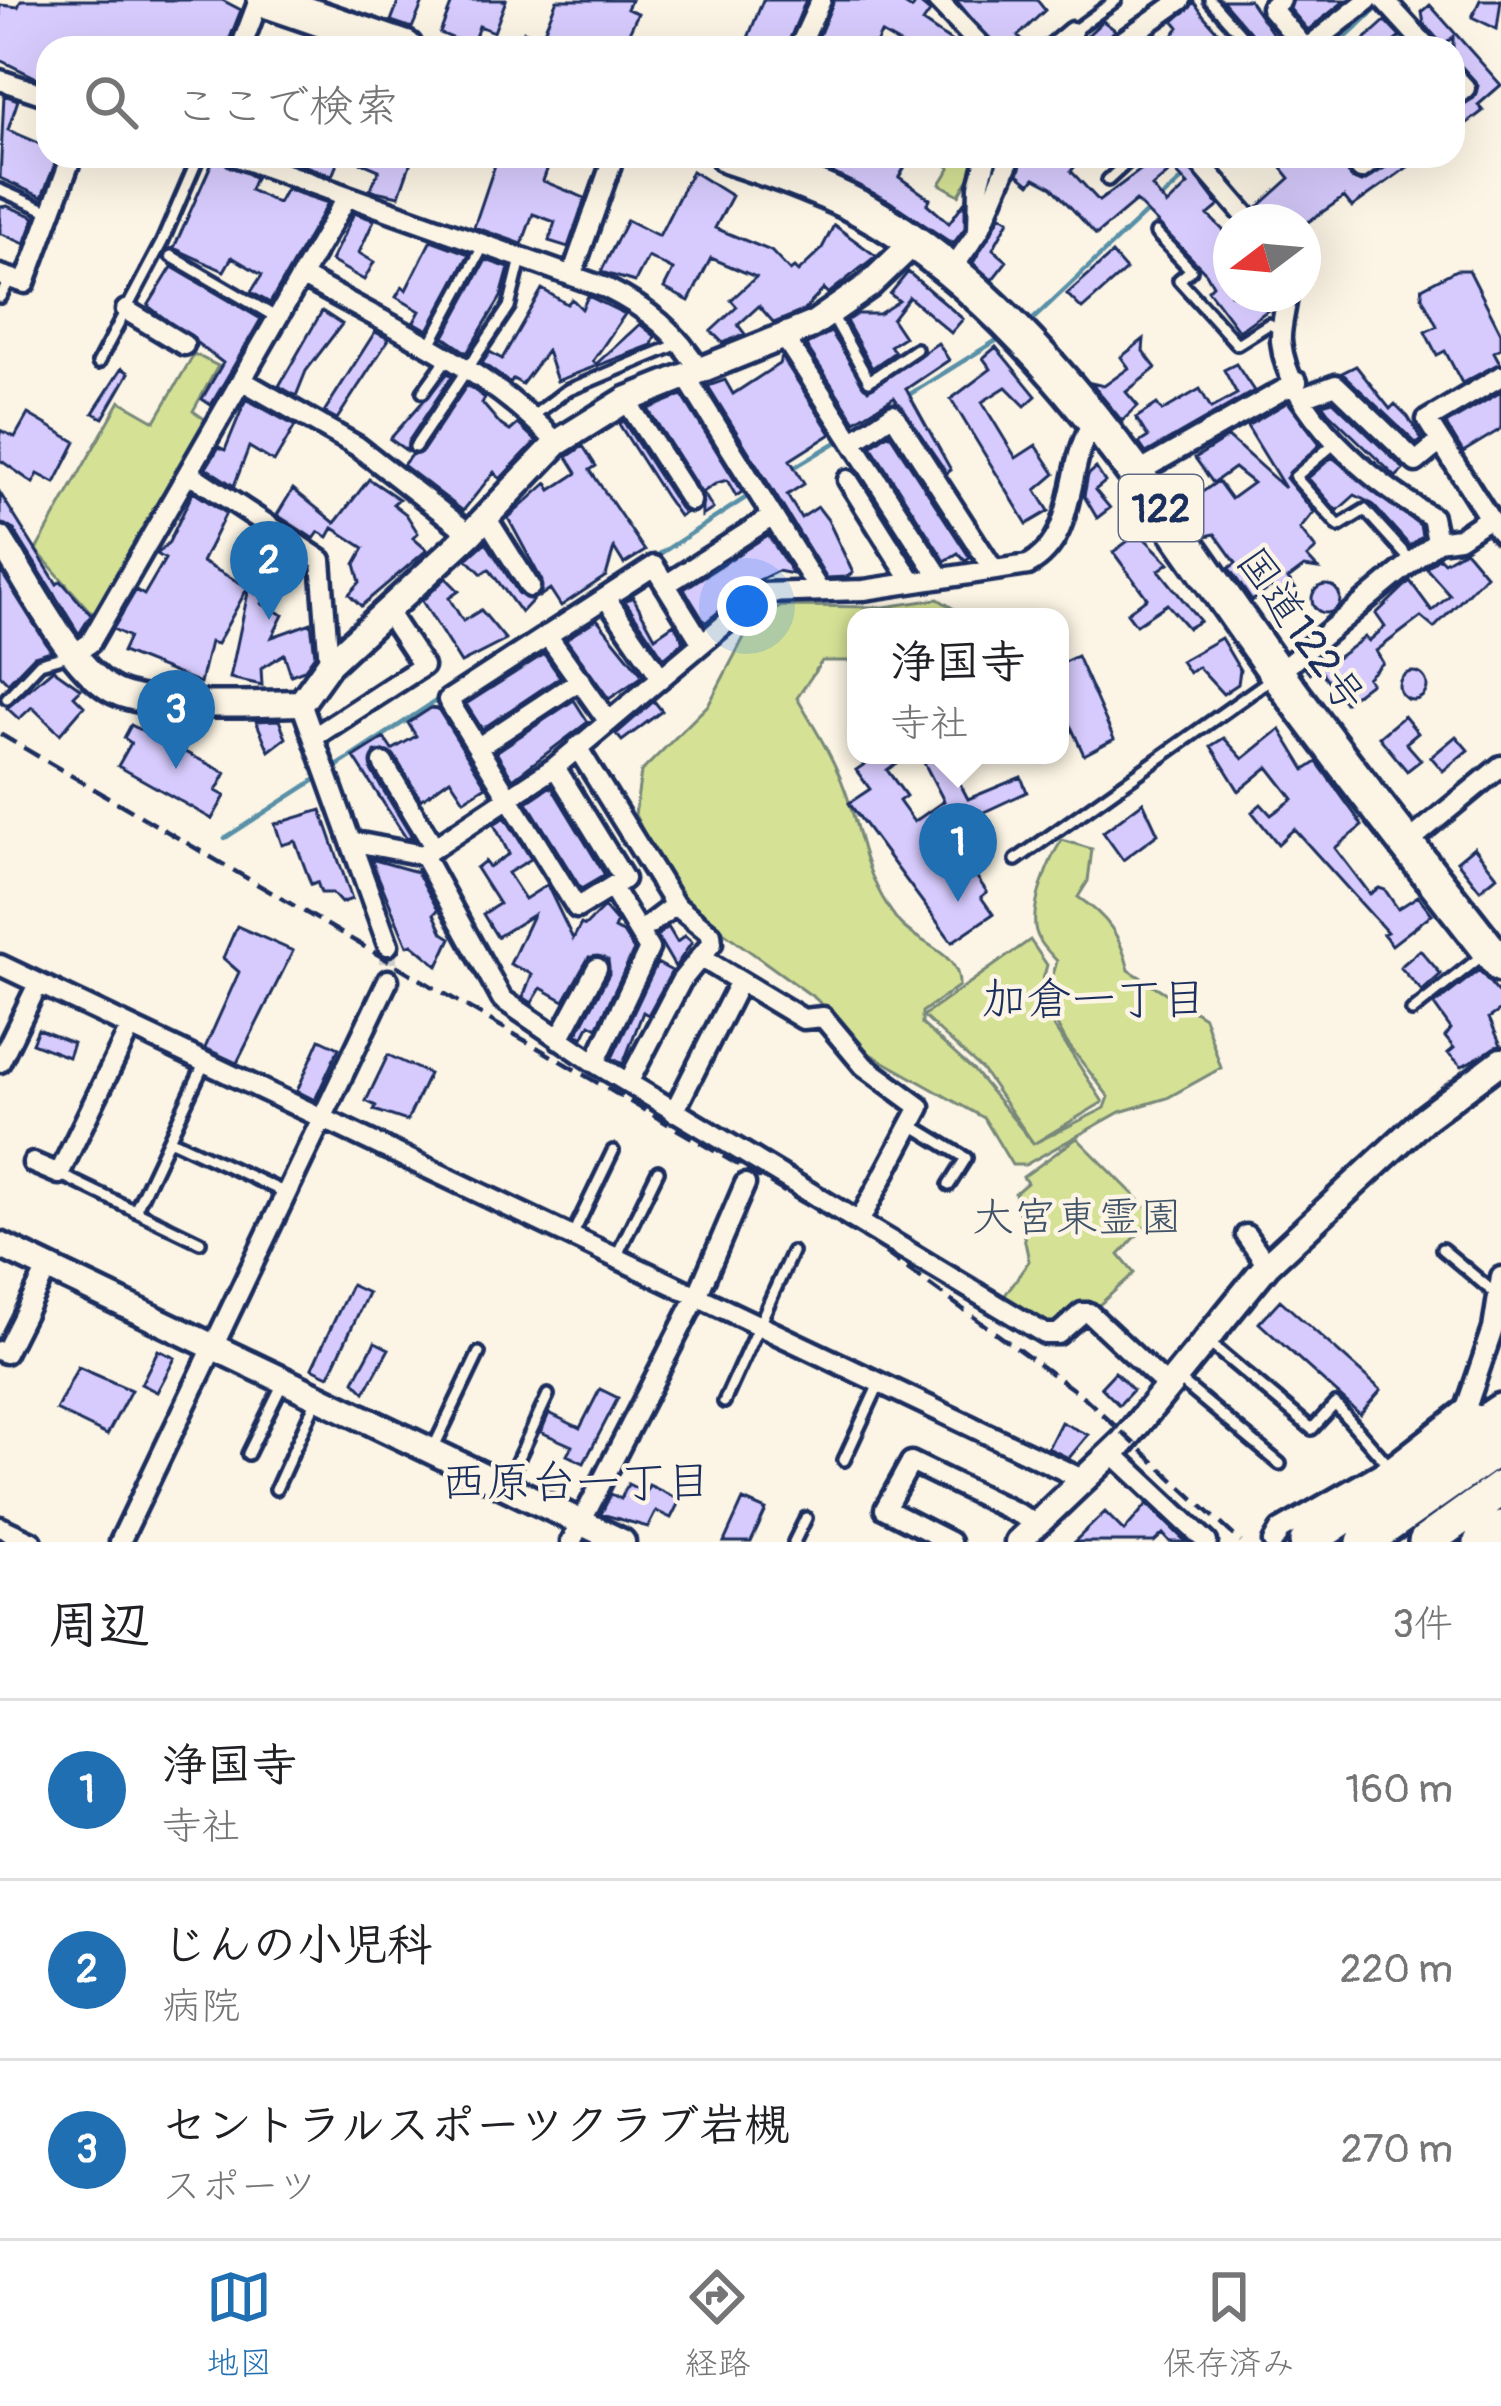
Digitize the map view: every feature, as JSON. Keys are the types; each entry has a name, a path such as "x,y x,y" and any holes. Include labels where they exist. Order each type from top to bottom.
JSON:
{"highway":[{"path":"278,2 372,36"},
{"name":"国道122号","path":"765,168 840,199 913,243 950,272 1094,421 1137,473 1277,674 1495,957"},
{"path":"1307,1542 1396,1473 1488,1422"},
{"path":"1364,1542 1488,1422"},
{"path":"1426,1542 1501,1488"},
{"path":"1480,1542 1501,1528"}],"street":[{"path":"804,36 821,0"},
{"path":"937,0 971,36"},
{"path":"1130,36 1181,0"},
{"path":"1280,0 1271,8 1296,36"},
{"path":"1322,36 1368,0"},
{"path":"251,36 278,2"},
{"path":"1387,3 1410,36"},
{"path":"1067,36 1072,32"},
{"path":"0,80 36,92"},
{"path":"3,284 25,283 68,168"},
{"path":"269,168 522,254 648,309 683,342 693,374 817,587"},
{"path":"572,275 610,168"},
{"path":"978,232 984,168"},
{"path":"950,272 978,232 1006,168"},
{"path":"1204,168 1235,204"},
{"path":"75,653 90,643 347,196"},
{"path":"302,703 329,664 388,613 557,443 626,400 785,338 831,314 913,243"},
{"path":"303,277 466,370 532,416 557,443"},
{"path":"126,310 184,345"},
{"path":"1285,312 1282,332 1300,390 1336,441 1389,492 1432,517 1438,542"},
{"path":"785,338 940,577"},
{"path":"1277,674 1438,542 1497,520 1427,420 1501,376"},
{"path":"243,380 358,446 478,525 530,587"},
{"path":"1137,473 1300,390 1336,385 1416,462 1440,442"},
{"path":"626,400 691,501"},
{"path":"853,442 893,414 993,569"},
{"path":"355,842 428,850 555,767 607,718 762,592 817,587 864,590 1040,559 1069,508 1085,433 1094,421"},
{"path":"189,473 321,560 329,664"},
{"path":"848,480 911,580"},
{"path":"667,584 772,516"},
{"path":"0,539 75,653 104,685 128,695 302,703"},
{"path":"649,862 577,908 448,700 654,566 700,640"},
{"path":"606,598 659,676"},
{"path":"314,737 423,666 388,613"},
{"path":"547,635 607,718"},
{"path":"480,746 580,680"},
{"path":"302,703 388,945"},
{"path":"577,747 674,905 711,934 712,943 681,981 628,1084"},
{"path":"382,763 502,999 595,1064 1045,1334 1058,1334 1082,1313 1089,1313 1173,1383"},
{"path":"1406,844 1501,766"},
{"path":"555,767 650,950 595,1064"},
{"path":"641,930 674,905"},
{"path":"700,957 803,1018 823,1017 864,1066 920,1107 860,1220"},
{"path":"0,965 1082,1479"},
{"path":"559,1039 597,968"},
{"path":"120,1542 388,980"},
{"path":"674,1112 740,980"},
{"path":"0,1062 38,984"},
{"path":"33,1162 59,1174 130,1028"},
{"path":"1018,1542 1111,1452 1208,1342 1267,1265 1424,1118 1501,1061"},
{"path":"576,1532 698,1294 745,1184"},
{"path":"1246,1235 1267,1265"},
{"path":"0,1245 506,1486 576,1532 622,1542"},
{"path":"0,1351 5,1353 48,1267"},
{"path":"1488,1422 1499,1286"},
{"path":"1111,1452 1207,1542"},
{"path":"950,1542 885,1510 911,1462 1037,1523"},
{"path":"1273,1542 1280,1531 1396,1473"},
{"path":"0,1527 32,1542"}],"lane":[{"path":"1072,32 1116,0"},
{"path":"1210,0 1242,36"},
{"path":"98,363 193,168"},
{"path":"1108,179 1121,168"},
{"path":"0,190 52,214"},
{"path":"1156,233 1191,270 1179,280 1237,344 1269,324 1282,332"},
{"path":"428,348 484,243"},
{"path":"415,447 509,307 522,254"},
{"path":"171,256 279,319"},
{"path":"831,314 869,381 916,349"},
{"path":"532,416 566,391 683,342"},
{"path":"423,392 446,360"},
{"path":"1336,441 1294,477 1339,526 1365,510 1413,562"},
{"path":"7,698 40,663 75,653"},
{"path":"1016,860 1277,674"},
{"path":"1412,1011 1495,957"},
{"path":"135,1211 204,1064"},
{"path":"910,1124 966,1158 949,1185"},
{"path":"169,1139 286,1193"},
{"path":"572,1236 613,1151"},
{"path":"616,1257 658,1171"},
{"path":"59,1174 200,1242"},
{"path":"1442,1249 1499,1286"},
{"path":"724,1402 792,1252"},
{"path":"1208,1342 1312,1429 1335,1404 1396,1473"},
{"path":"433,1451 479,1353"},
{"path":"248,1454 284,1380"},
{"path":"844,1460 880,1382"},
{"path":"1173,1383 1280,1464"},
{"path":"506,1486 548,1395"},
{"path":"276,1490 318,1396"},
{"path":"794,1542 806,1518"}],"green space":[{"path":"950,168 975,168 959,195 940,184"},
{"path":"194,354 218,366 193,411 213,425 101,615 95,617 36,550 120,401 155,421"},
{"path":"938,599 952,608 847,608 847,661 822,661 797,698 837,771 885,902 905,928 945,956 958,974 959,986 922,1012 922,1024 975,1072 1034,1144 982,1070 923,1016 1030,940 1047,965 1037,1001 1103,1102 1035,1143 1105,1108 1109,1097 1067,1043 1045,1003 1057,961 1038,937 1036,906 1062,840 1092,849 1088,881 1078,897 1111,928 1129,970 1204,1017 1221,1068 1167,1098 1120,1112 1025,1165 1012,1165 984,1118 870,1054 816,999 694,911 659,864 635,815 641,772 709,704 752,622 782,606 884,607"},
{"name":"大宮東霊園","path":"1077,1138 1155,1216 1119,1255 1134,1273 1098,1306 1084,1303 1053,1327 1003,1298 1029,1261 1015,1193 1027,1183 1023,1177"}],"building":[{"path":"21,0 222,0 241,10 231,36 36,36 36,78 0,60 0,5 18,7"},
{"path":"399,0 424,0 412,28 391,21"},
{"path":"453,0 506,0 494,32 479,26 475,36 440,33"},
{"path":"557,0 631,0 627,9 638,13 627,36 542,36"},
{"path":"763,0 806,0 791,36 749,36"},
{"path":"834,0 898,0 912,9 917,1 930,12 923,22 943,36 881,33 819,36"},
{"path":"956,0 1037,0 1045,10 1018,36 986,36"},
{"path":"1222,0 1249,0 1273,34 1253,36"},
{"path":"1293,0 1346,0 1308,30 1290,9"},
{"path":"1480,0 1501,0 1497,29 1472,17"},
{"path":"1194,2 1222,36 1173,36 1179,27 1174,21"},
{"path":"1430,5 1458,36 1435,36 1424,24 1422,12"},
{"path":"1103,21 1115,30 1110,36 1087,36"},
{"path":"1385,21 1399,36 1368,36"},
{"path":"1465,44 1501,85 1478,105 1483,111 1465,125 1465,104 1474,98 1478,86 1465,72"},
{"path":"4,95 18,100 8,130 36,142 36,168 53,168 42,197 0,178"},
{"path":"210,168 237,168 255,178 250,190 278,203 286,189 328,203 270,303 251,292 262,275 232,257 224,271 174,248"},
{"path":"311,168 335,168 332,176"},
{"path":"374,168 409,168 399,196 370,190 379,170"},
{"path":"494,168 548,168 543,181 585,198 568,247 549,241 555,222 533,214 522,244 474,227"},
{"path":"904,168 899,177 930,199 927,204 949,223 965,201 965,228 953,244 889,201 825,169"},
{"path":"1020,168 1074,168 1071,171 1099,201 1143,168 1190,168 1217,204 1208,215 1213,220 1213,285 1136,201 1096,235 1052,187 1035,178 1030,184 1018,174","holes":["1173,169 1188,185 1167,205 1152,187"]},
{"path":"1282,168 1345,168 1351,178 1362,182 1384,168 1406,168 1352,207 1344,197 1321,213 1321,204 1261,204 1290,178"},
{"path":"692,171 732,196 715,228 771,251 790,271 798,272 821,250 834,225 876,256 828,294 824,289 803,311 774,323 759,306 738,325 745,334 723,343 711,331 737,307 731,300 756,277 711,258 689,301 664,288 673,270 648,257 635,282 601,272 627,220 659,236"},
{"path":"0,207 35,217 25,244 0,233"},
{"path":"354,213 374,220 359,253 374,262 364,280 331,261"},
{"path":"1001,215 1009,220 993,249 1007,261 992,280 973,263"},
{"path":"431,240 469,254 428,330 414,322 420,311 396,297 402,287 406,290"},
{"path":"1112,254 1126,270 1082,309 1067,294"},
{"path":"486,260 509,268 501,297 467,353 444,337"},
{"path":"172,267 261,319 211,405 202,399 223,363 148,306"},
{"path":"1456,270 1469,270 1501,333 1501,348 1494,352 1500,363 1462,383 1445,351 1437,355 1425,332 1437,326 1422,297 1422,288"},
{"path":"908,272 963,319 951,333 909,297 892,319 904,337 890,346 895,352 872,368 846,321 857,314 879,314 899,301 890,294"},
{"path":"542,289 567,304 572,299 582,309 588,296 625,314 593,361 596,364 640,324 655,336 652,345 557,381 547,351 522,384 513,379 510,383 482,363 490,352 502,359"},
{"path":"322,311 342,324 306,371 296,396 279,386"},
{"path":"1225,312 1265,312 1239,331"},
{"path":"375,332 389,339 337,419 324,412"},
{"path":"831,332 868,390 938,343 949,360 906,389 951,470 947,473 894,397 855,421 806,345"},
{"path":"1144,339 1143,351 1156,368 1126,392 1138,406 1122,421 1091,383 1104,386 1129,368 1121,357"},
{"path":"996,347 1036,396 1025,406 1006,387 982,402 1016,458 1036,445 1055,474 1036,490 1049,511 1027,524 951,399 991,369 983,358"},
{"path":"782,357 831,434 790,460 804,484 787,495 801,518 818,507 828,520 853,573 846,577 827,578 708,386 725,380 733,394 779,364"},
{"path":"1236,364 1254,391 1146,453 1139,443 1148,437 1136,418 1157,404 1162,411 1200,389 1211,408 1237,394 1224,370"},
{"path":"1356,366 1390,409 1395,404 1408,417 1422,440 1417,444 1342,373"},
{"path":"122,368 129,373 103,418 93,413"},
{"path":"448,373 452,376 408,442 407,451 390,439"},
{"path":"467,385 485,398 482,403 501,425 510,431 518,424 536,441 500,479 494,472 463,511 403,465 411,455 422,452"},
{"path":"1501,392 1501,429 1463,452 1446,424"},
{"path":"682,395 742,492 736,496 727,480 717,483 703,492 713,509 702,516 702,494 648,409"},
{"path":"246,399 295,426 274,462 249,447 234,486 206,468 219,447 225,450"},
{"path":"1333,401 1404,469 1396,477 1322,404"},
{"path":"1288,402 1320,444 1286,478 1314,512 1300,529 1316,549 1307,557 1318,569 1304,567 1288,579 1297,591 1282,602 1271,587 1252,601 1229,568 1236,563 1215,534 1206,536 1188,502 1218,481 1231,499 1253,483 1234,468 1213,483 1195,458 1228,437 1285,488 1247,426"},
{"path":"28,414 76,442 55,483 38,474 33,483 0,460 0,430 15,437"},
{"path":"623,421 685,513 679,516 665,496 619,424"},
{"path":"889,433 970,558 965,561 958,553 945,561 871,446"},
{"path":"583,446 596,466 590,470 645,551 624,564 614,548 606,576 561,606 550,589 540,596 542,581 508,518 547,483 551,490 577,473 567,457"},
{"path":"1332,457 1420,525 1422,536 1410,546 1372,504 1355,495 1337,511 1308,478"},
{"path":"1096,468 1105,482 1095,490 1110,508 1097,518 1084,496 1088,475"},
{"path":"369,479 399,499 393,504 406,514 418,533 413,538 427,550 361,606 349,594 360,582 355,564 364,548 333,528 328,537 319,532 314,539 277,515 293,489 335,523"},
{"path":"193,492 226,513 202,562 248,587 217,644 210,642 200,683 122,652 129,637 113,629 136,590 144,595 165,559 157,554 169,542"},
{"path":"0,493 57,584 61,581 91,615 79,634 14,530 0,523"},
{"path":"1139,533 1169,563 1159,570 1200,621 1188,628 1167,604 1136,625 1127,613 1147,598 1113,552"},
{"path":"768,535 793,574 778,571 755,582 705,623 684,589"},
{"path":"486,542 519,594 533,600 521,613 489,569 482,574 467,559"},
{"path":"1465,550 1486,575 1434,628 1421,617 1376,651 1383,663 1367,678 1371,683 1345,703 1317,666 1309,673 1305,668 1328,649 1336,659 1365,637 1369,641 1385,627 1376,614 1410,581 1432,611 1450,595 1426,568 1439,557 1444,562"},
{"path":"269,560 288,568 262,604 283,615 272,637 311,623 315,655 304,670 291,675 284,654 261,668 262,685 230,678 249,588"},
{"path":"0,570 51,651 34,656 8,683 0,675"},
{"path":"446,578 459,591 449,598 463,621 481,610 506,640 461,663 422,601"},
{"path":"1326,585 1336,589 1340,599 1336,609 1326,613 1316,609 1312,599 1316,589"},
{"path":"633,597 655,637 674,624 684,641 664,658 625,601"},
{"path":"597,619 643,676 609,699 566,639"},
{"path":"1221,638 1240,670 1238,684 1223,694 1198,667 1189,673 1181,661"},
{"path":"544,654 560,677 482,729 466,704"},
{"path":"1077,656 1114,739 1084,755 1069,722 1069,660"},
{"path":"53,669 81,689 74,696 84,706 60,734 32,707 19,719 7,708"},
{"path":"1413,672 1423,676 1427,686 1423,696 1413,700 1403,696 1399,686 1403,676"},
{"path":"574,700 588,722 513,779 496,752"},
{"path":"654,701 662,711 622,741 616,734"},
{"path":"431,708 438,709 486,786 464,800 450,779 421,800 394,755 375,752 371,770 413,839 406,838 354,757 384,738 392,750 416,736 408,723"},
{"path":"1404,716 1418,733 1406,743 1421,760 1407,771 1379,737"},
{"path":"279,720 286,738 269,751 256,721"},
{"path":"131,725 226,773 216,791 225,796 212,819 118,766 131,743 124,738"},
{"path":"1280,729 1305,770 1317,762 1362,826 1335,848 1370,894 1385,890 1398,909 1418,896 1432,914 1392,945 1383,934 1387,932 1294,829 1278,844 1252,812 1261,804 1271,815 1293,799 1268,767 1239,791 1211,746 1224,738 1243,759"},
{"path":"1456,736 1468,750 1443,771 1431,757"},
{"path":"865,764 895,764 887,770 906,796 899,801 914,822 944,801 925,764 950,764 968,799 1021,777 1027,792 956,825 954,820 927,839 932,845 923,851 940,876 957,864 962,871 969,866 987,892 981,897 993,914 952,942 849,803 870,789 856,770"},
{"path":"551,786 605,875 581,889 527,802"},
{"path":"1143,802 1158,834 1123,860 1103,832"},
{"path":"321,810 352,899 341,903 332,893 321,893 317,882 311,884 295,841 282,845 275,824"},
{"path":"505,817 531,859 508,873 525,899 547,885 573,939 581,924 585,926 604,907 617,922 614,929 623,933 634,950 597,1028 590,1024 583,1038 577,1034 609,974 608,960 589,957 564,1001 541,988 532,1003 523,997 532,974 510,964 533,915 497,937 483,914 499,904 476,868 485,861 489,867 509,854 494,824"},
{"path":"1474,847 1497,876 1480,890 1457,861"},
{"path":"371,859 417,872 438,910 434,914 443,933 451,938 438,966 412,944 407,946"},
{"path":"237,926 293,951 237,1063 205,1048 239,972 223,958"},
{"path":"668,927 677,942 685,936 692,942 675,967 657,936"},
{"path":"1420,950 1441,974 1422,991 1400,967"},
{"path":"657,963 672,971 648,1015 643,1012 623,1064 612,1058"},
{"path":"1479,970 1501,996 1501,1010 1489,1018 1501,1045 1462,1066 1448,1053 1454,1048 1445,1037 1451,1029 1434,1005"},
{"path":"38,1029 73,1043 68,1057 32,1043"},
{"path":"320,1039 339,1048 315,1100 297,1091"},
{"path":"388,1055 429,1074 407,1121 374,1110 376,1106 366,1101"},
{"path":"351,1285 368,1293 329,1376 312,1368"},
{"path":"1280,1300 1381,1390 1360,1414 1259,1323"},
{"path":"375,1342 389,1349 365,1392 354,1381"},
{"path":"158,1350 175,1358 157,1392 141,1384"},
{"path":"78,1367 131,1390 107,1435 56,1410"},
{"path":"1115,1372 1133,1390 1119,1405 1101,1387"},
{"path":"600,1389 618,1398 584,1463 567,1455 572,1446 541,1432 549,1413 580,1428"},
{"path":"1061,1422 1088,1435 1069,1458 1048,1448"},
{"path":"628,1484 646,1493 649,1485 680,1500 671,1518 656,1511 648,1527 601,1514 611,1494 621,1499"},
{"path":"743,1500 766,1510 751,1542 724,1542"},
{"path":"1147,1504 1186,1542 1170,1542 1163,1534 1154,1542 1074,1542 1105,1512 1124,1531"}],"waterway":[{"path":"1348,36 1382,3"},
{"path":"1159,201 1186,176"},
{"path":"1028,324 1151,208"},
{"path":"889,407 1002,337"},
{"path":"793,468 845,437"},
{"path":"652,559 753,493"},
{"path":"331,770 442,697"},
{"path":"225,838 321,776"}],"tunnel":[{"path":"388,945 388,980"}],"railway":[{"path":"0,734 872,1243 1085,1398 1241,1542"}],"place":[{"name":"じんの小児科","path":"269,620"},
{"name":"セントラルスポーツクラブ岩槻","path":"176,769"},
{"name":"浄国寺","path":"958,902"}],"district":[{"name":"加倉一丁目","path":"1094,998"},
{"name":"西原台一丁目","path":"576,1481"}]}
